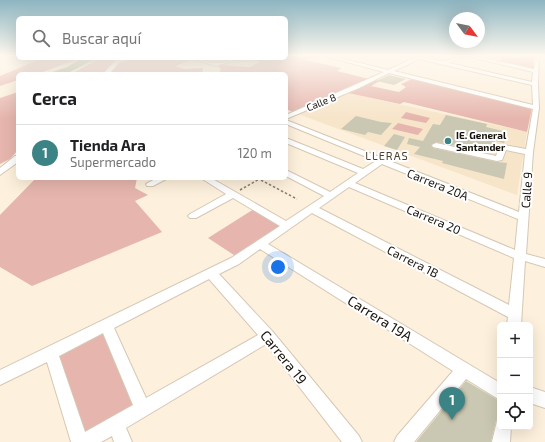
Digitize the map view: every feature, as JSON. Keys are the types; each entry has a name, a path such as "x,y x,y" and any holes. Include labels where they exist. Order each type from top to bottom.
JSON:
{"street":[{"name":"Calle 8","path":"288,116 378,77"},
{"path":"410,77 539,104"},
{"path":"502,77 534,84"},
{"name":"Calle 9","path":"514,319 529,152 539,104 534,84 535,77"},
{"name":"Carrera 20A","path":"288,123 524,218"},
{"path":"288,141 362,172"},
{"path":"436,145 496,159 499,158 503,147 529,152"},
{"path":"0,172 16,160"},
{"path":"0,378 212,274 260,244 380,160"},
{"path":"288,174 330,195"},
{"path":"150,184 159,180"},
{"path":"208,180 286,225"},
{"name":"Carrera 20","path":"348,183 520,256 545,263"},
{"path":"193,216 233,194"},
{"name":"Carrera 1B","path":"311,208 514,319"},
{"name":"Carrera 19A","path":"260,244 497,390"},
{"name":"Carrera 19","path":"212,274 268,336 353,442"},
{"path":"106,326 143,409"},
{"path":"85,442 268,336"},
{"path":"51,353 80,442"},
{"path":"404,442 464,370"},
{"path":"533,396 545,400"},
{"path":"116,424 123,442"},
{"path":"501,442 503,430"}],"path":[{"path":"233,194 256,180"},
{"path":"263,180 297,199"}],"shaded area":[{"path":"0,77 16,77 16,81 0,86"},
{"path":"288,77 360,77 369,79 293,112 288,110"},
{"path":"412,79 532,108 527,132 404,102 400,104 348,93 374,80 380,81 371,86 399,92 406,87 401,84"},
{"path":"16,93 16,152 10,159 0,164 0,98"},
{"name":"IE. General Santander","path":"348,93 527,132 517,195 298,114"},
{"path":"406,112 430,118 426,123 401,118"},
{"path":"398,123 423,129 418,135 392,129"},
{"path":"34,180 137,180 135,188 148,195 135,201 162,232 32,286 0,267 0,215"},
{"path":"254,209 281,225 237,257 208,238"},
{"path":"103,330 135,407 87,436 57,354"}],"building":[{"path":"386,77 406,79 394,85 377,81"},
{"path":"446,115 487,124 486,127 507,132 504,143 495,141 490,153 436,142 431,145 433,148 507,163 504,179 414,154 420,147 407,144 409,138 423,141 433,124 440,125"},
{"path":"356,116 392,123 381,135 368,132 365,135 341,129"},
{"path":"394,134 405,137 397,150 384,146"},
{"path":"466,381 497,399 497,420 491,442 416,442"}],"place":[{"name":"IE. General Santander","path":"448,141"},
{"name":"Tienda Ara","path":"452,420"}],"district":[{"name":"LLERAS","path":"387,155"}]}
